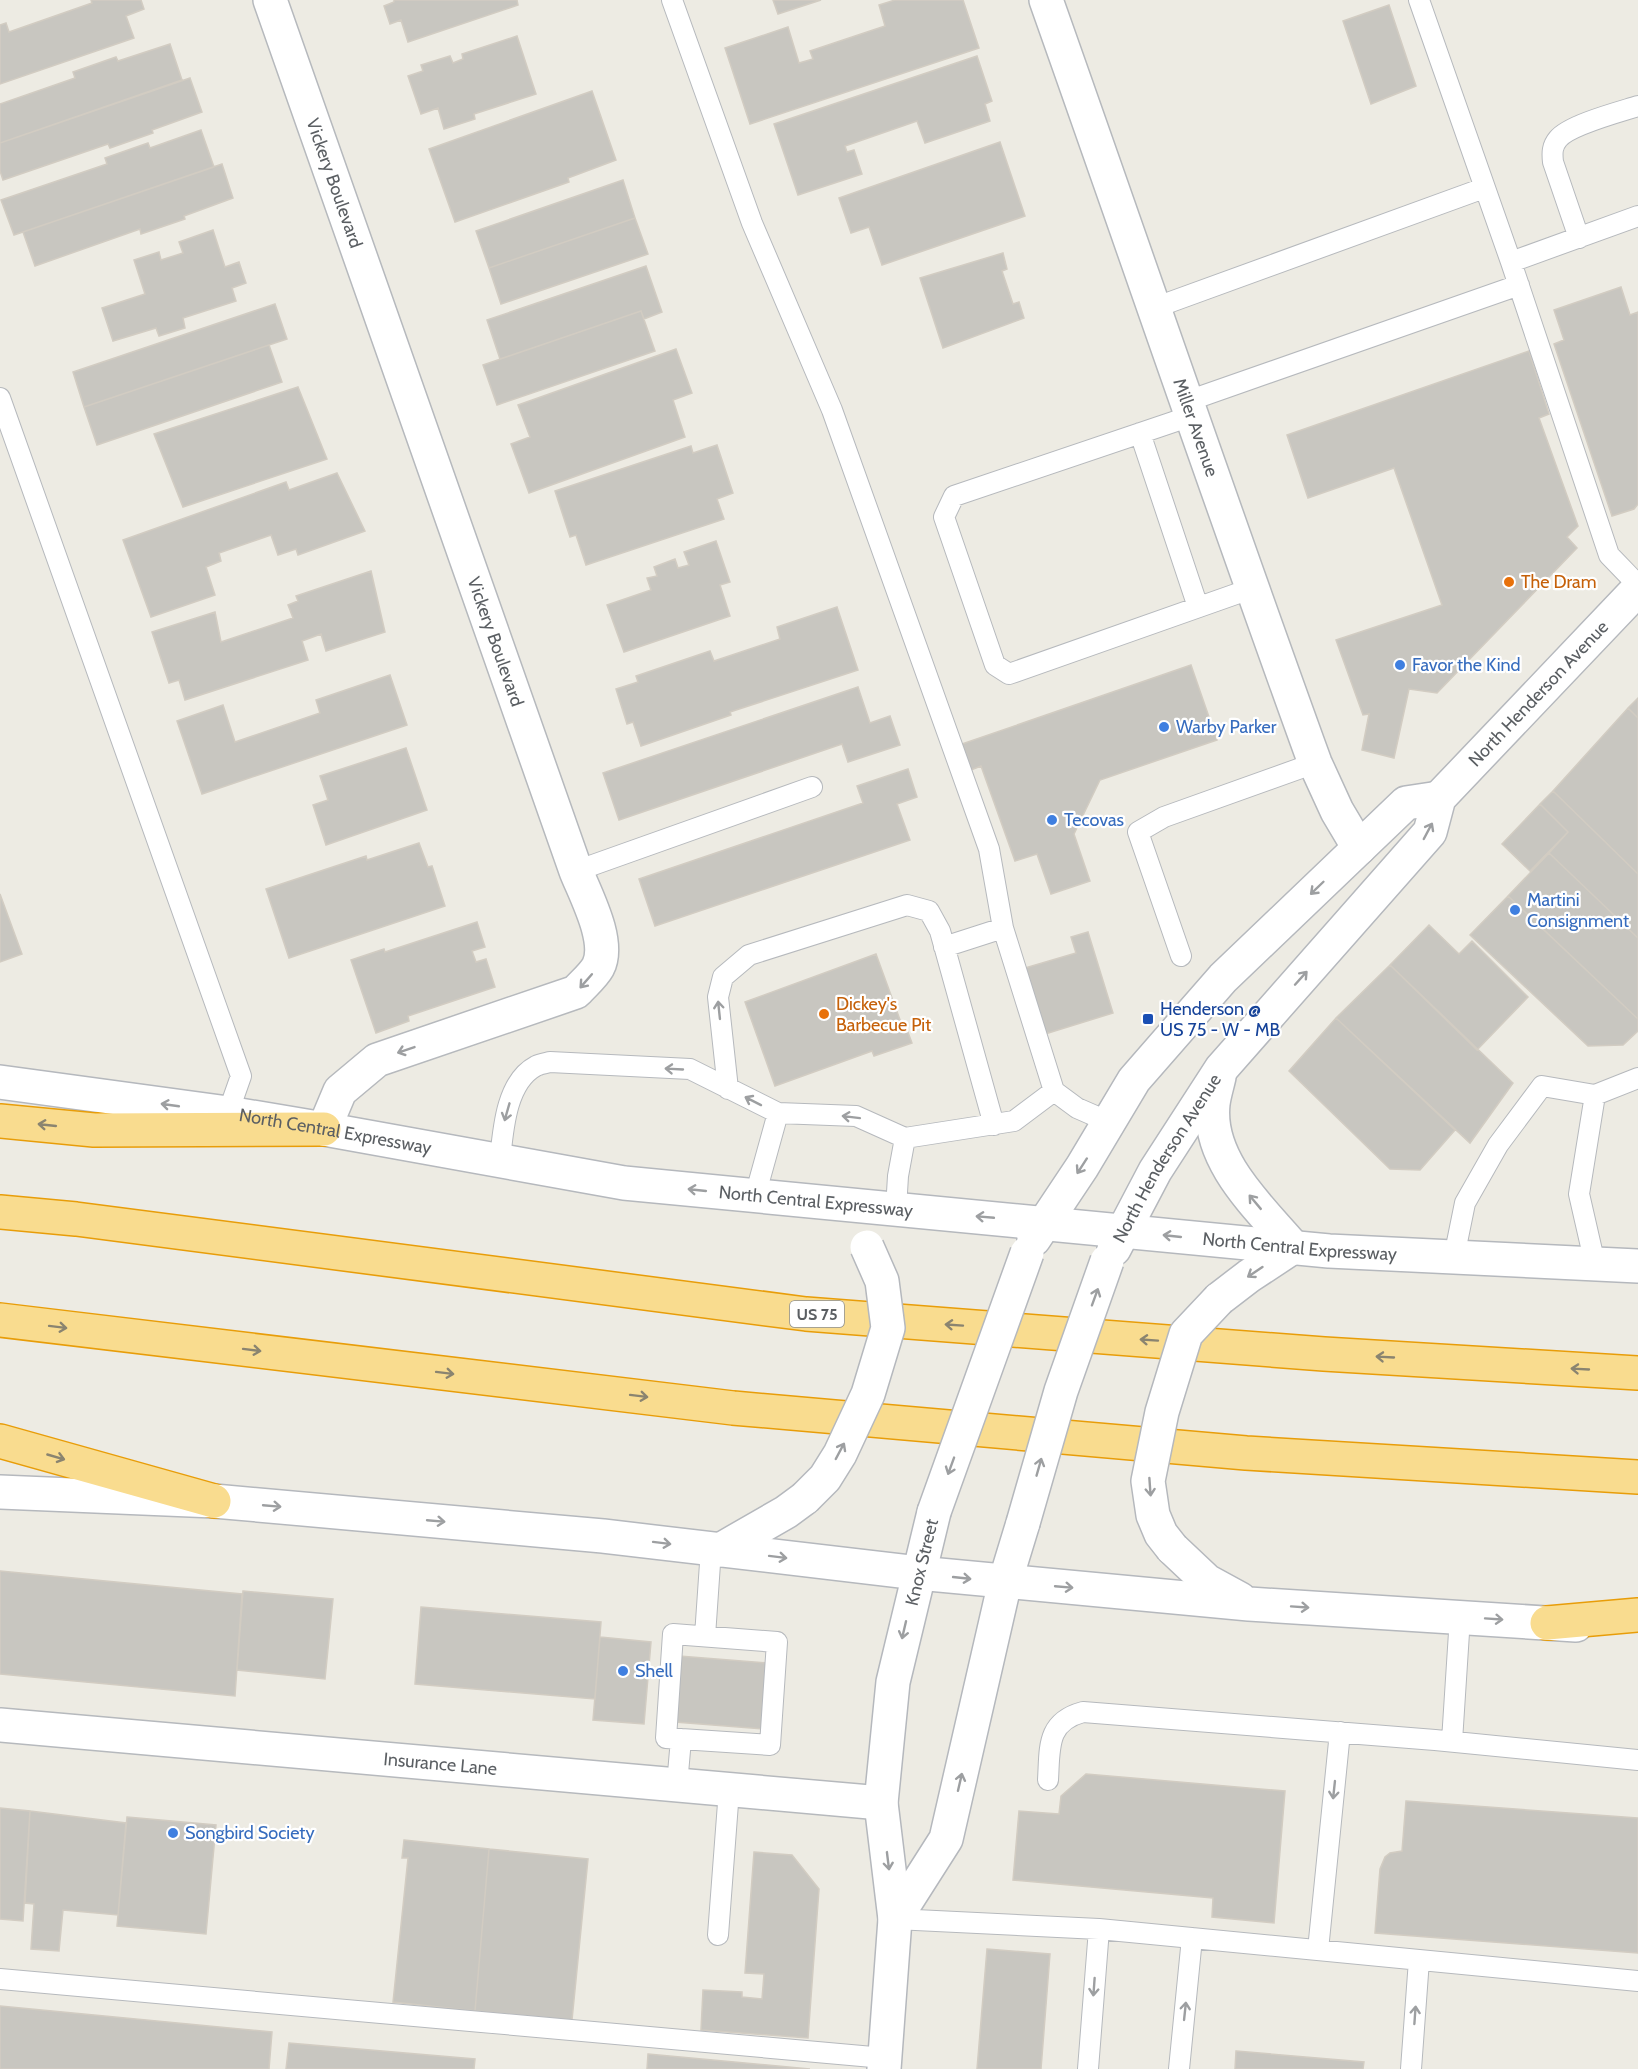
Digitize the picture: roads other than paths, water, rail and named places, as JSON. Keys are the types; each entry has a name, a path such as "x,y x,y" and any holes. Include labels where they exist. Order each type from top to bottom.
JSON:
{"highway":[{"path":"0,1121 94,1130 324,1129"},
{"name":"US 75","path":"0,1212 76,1219 806,1314 1324,1354 1638,1373"},
{"path":"0,1320 733,1408 1246,1453 1638,1477"},
{"path":"0,1441 214,1501"},
{"path":"1546,1623 1638,1615"}],"street":[{"name":"Vickery Boulevard","path":"270,0 598,928 603,951 598,967 576,992 377,1060 340,1091 324,1129"},
{"name":"Miller Avenue","path":"1046,0 1188,409 1315,764 1337,811 1359,848"},
{"name":"North Henderson Avenue","path":"1005,1582 1061,1391 1107,1261 1155,1171 1221,1069 1430,832 1439,798 1638,589"},
{"path":"1043,1223 1082,1167 1134,1080 1223,978 1406,803 1439,798"},
{"path":"1221,1069 1213,1106 1219,1149 1237,1180 1293,1247 1219,1299 1186,1334 1162,1412 1148,1481 1153,1515 1161,1534 1172,1548 1208,1581 1249,1604"},
{"name":"North Central Expressway","path":"0,1082 228,1113 624,1183 1293,1247 1638,1266"},
{"path":"716,1549 786,1512 805,1498 825,1478 840,1454 868,1394 888,1328 882,1281 867,1246 851,1221 812,1201"},
{"name":"Knox Street","path":"884,2064 895,1919 881,1803 893,1682 934,1512 1027,1253 1043,1223"},
{"path":"0,1492 214,1501 603,1536 918,1573 1249,1604 1638,1629"},
{"name":"Knox Street","path":"895,1919 946,1839 1005,1582"},
{"name":"Insurance Lane","path":"0,1725 881,1803"}],"lane":[{"path":"672,0 752,223 832,410 989,849 1003,928 1054,1091 1077,1108 1109,1122"},
{"path":"1419,0 1512,262 1609,555 1638,585"},
{"path":"1579,238 1553,162 1552,150 1557,140 1567,131 1638,106"},
{"path":"1154,308 1484,188"},
{"path":"1512,262 1638,216"},
{"path":"1252,588 1009,674 995,665 944,517 954,496 1140,433 1188,409 1519,285"},
{"path":"0,398 241,1076 228,1113"},
{"path":"1140,433 1198,607"},
{"path":"1181,956 1138,832 1164,817 1315,764"},
{"path":"576,871 812,787"},
{"path":"728,1089 718,997 723,977 749,955 907,905 929,911 940,931 994,1125"},
{"path":"944,946 1003,928"},
{"path":"500,1160 503,1124 521,1079 536,1066 550,1062 690,1070 778,1113 856,1116 905,1138 1014,1122 1054,1091"},
{"path":"1454,1257 1465,1203 1498,1145 1542,1086 1595,1095 1638,1078"},
{"path":"1595,1095 1579,1194 1595,1264"},
{"path":"755,1196 778,1113"},
{"path":"896,1209 898,1176 905,1138"},
{"path":"705,1636 716,1549"},
{"path":"1452,1742 1460,1617"},
{"path":"673,1634 705,1636 777,1642 770,1745 666,1738 673,1634"},
{"path":"1048,1780 1051,1739 1055,1729 1062,1720 1083,1712 1340,1732 1638,1760"},
{"path":"1318,1950 1340,1732"},
{"path":"677,1785 681,1739"},
{"path":"717,1935 729,1790"},
{"path":"895,1919 1099,1929 1638,1981"},
{"path":"1088,2069 1099,1929"},
{"path":"1179,2069 1192,1938"},
{"path":"1411,2069 1419,1960"},
{"path":"0,1979 884,2064"}],"place":[{"name":"The Dram","path":"1509,582"},
{"name":"Favor the Kind","path":"1400,665"},
{"name":"Warby Parker","path":"1164,727"},
{"name":"Tecovas","path":"1052,820"},
{"name":"Martini Consignment","path":"1515,910"},
{"name":"Dickey's Barbecue Pit","path":"824,1014"},
{"name":"Henderson @ US 75 - W - MB","path":"1148,1019"},
{"name":"Shell","path":"623,1671"},
{"name":"Songbird Society","path":"173,1833"}]}
